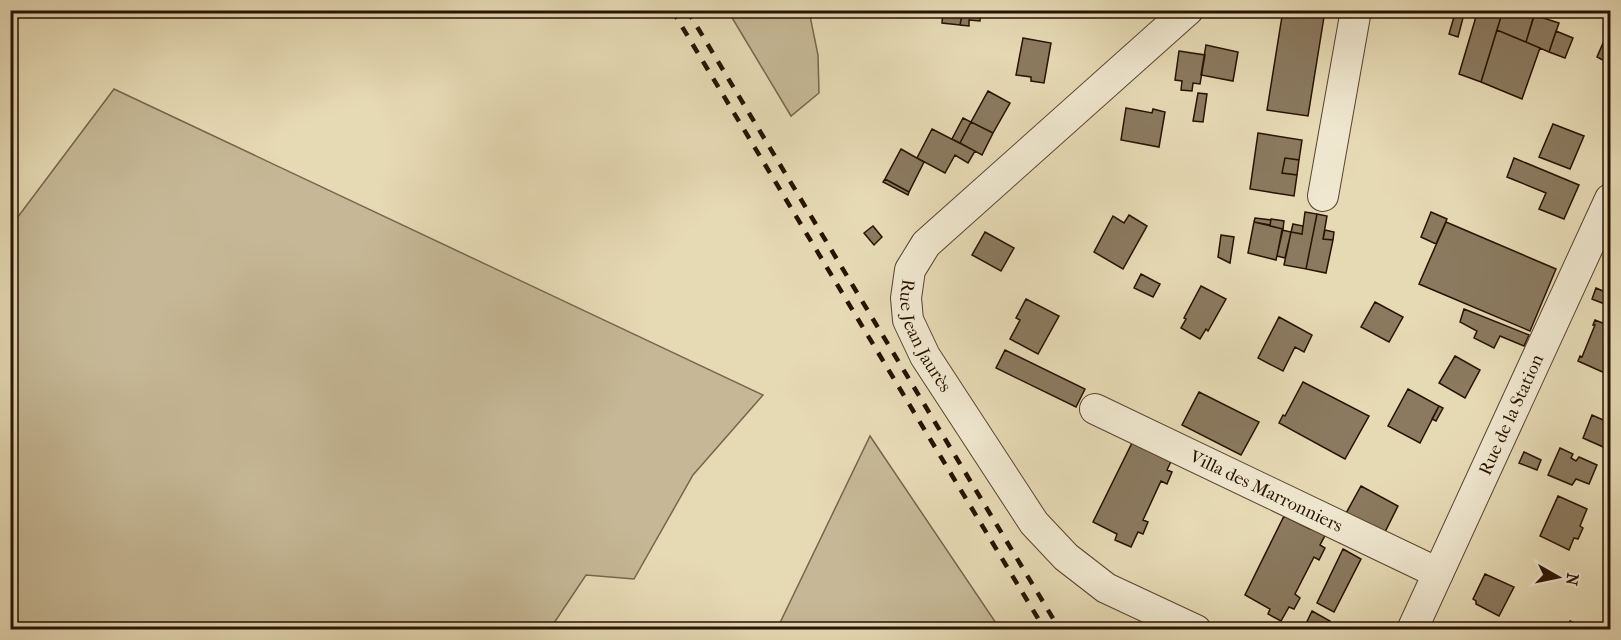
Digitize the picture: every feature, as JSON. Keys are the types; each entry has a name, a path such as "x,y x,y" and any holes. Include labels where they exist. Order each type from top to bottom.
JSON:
{"street":[{"name":"Rue Jean Jaurès","path":"1188,10 926,244 910,270 906,298 908,320 925,356 1034,523 1066,557 1106,588 1196,630"},
{"path":"1323,196 1356,10"},
{"name":"Rue de la Station","path":"1412,630 1611,199"},
{"name":"Villa des Marronniers","path":"1095,409 1438,573"}],"shaded area":[{"path":"728,11 809,11 818,55 819,93 791,116"},
{"path":"114,89 763,395 693,475 634,579 586,575 550,629 11,629 11,226"},
{"path":"870,436 1000,629 777,629"}],"building":[{"path":"943,10 963,10 960,25 942,23"},
{"path":"963,10 981,10 980,21 969,20 969,26 960,25"},
{"path":"1283,10 1331,10 1324,17 1308,116 1267,110"},
{"path":"1456,10 1465,10 1458,37 1449,34"},
{"path":"1478,10 1503,10 1481,82 1459,74"},
{"path":"1503,10 1536,10 1526,42 1497,30"},
{"path":"1534,15 1559,23 1549,52 1526,42"},
{"path":"1610,27 1610,64 1597,57"},
{"path":"1497,30 1540,48 1522,99 1481,82"},
{"path":"1556,31 1573,38 1565,58 1549,52"},
{"path":"1023,38 1051,43 1044,83 1031,81 1031,77 1016,75"},
{"path":"1206,45 1238,52 1233,81 1201,75"},
{"path":"1179,51 1205,55 1200,84 1193,83 1192,91 1181,90 1182,81 1175,80"},
{"path":"988,91 1010,103 993,133 971,122"},
{"path":"1198,93 1207,94 1203,122 1193,121"},
{"path":"1126,108 1152,113 1153,109 1165,112 1159,147 1121,140"},
{"path":"963,118 971,122 960,143 952,139"},
{"path":"971,122 993,133 982,155 960,143"},
{"path":"1553,124 1584,136 1570,169 1539,157"},
{"path":"932,129 975,151 968,163 955,155 945,173 917,158"},
{"path":"1258,133 1302,140 1299,160 1285,158 1282,173 1297,175 1294,196 1250,189"},
{"path":"901,149 924,162 909,192 885,179"},
{"path":"1285,158 1299,160 1297,175 1282,173"},
{"path":"1514,158 1579,185 1564,219 1539,209 1546,193 1507,177"},
{"path":"885,179 909,192 908,195 883,182"},
{"path":"1305,212 1317,214 1306,269 1284,265 1291,232 1302,234"},
{"path":"1431,212 1447,219 1436,244 1421,237"},
{"path":"1317,214 1327,216 1323,239 1333,240 1326,273 1306,269"},
{"path":"1129,215 1147,226 1123,269 1094,252 1113,216 1124,223"},
{"path":"1255,218 1271,220 1270,225 1254,222"},
{"path":"1271,219 1284,221 1283,229 1270,226"},
{"path":"1254,222 1283,229 1276,260 1248,253"},
{"path":"1446,222 1556,269 1530,331 1419,284"},
{"path":"1293,224 1303,226 1302,234 1291,232"},
{"path":"873,226 882,237 874,245 864,233"},
{"path":"1282,230 1291,232 1285,258 1277,256"},
{"path":"1325,230 1334,232 1333,240 1323,239"},
{"path":"985,232 1014,248 1001,271 972,255"},
{"path":"1221,235 1234,237 1230,263 1218,257"},
{"path":"1141,274 1160,284 1153,297 1134,288"},
{"path":"1201,286 1226,299 1208,331 1206,329 1200,339 1181,328"},
{"path":"1596,288 1610,294 1607,305 1592,299"},
{"path":"1026,299 1059,316 1038,354 1010,339 1020,320 1016,318"},
{"path":"1375,302 1403,317 1389,342 1361,327"},
{"path":"1464,309 1529,335 1524,346 1500,336 1494,348 1474,338 1477,331 1460,322"},
{"path":"1279,317 1312,335 1304,352 1295,347 1283,371 1258,358"},
{"path":"1595,320 1610,326 1610,359 1607,374 1578,361 1580,356 1582,357"},
{"path":"1005,350 1085,389 1076,407 996,368"},
{"path":"1455,356 1480,370 1465,398 1439,383"},
{"path":"1303,382 1369,416 1345,459 1279,423"},
{"path":"1408,389 1439,406 1420,443 1388,426"},
{"path":"1199,392 1259,422 1241,455 1182,425"},
{"path":"1439,406 1443,408 1436,421 1432,419"},
{"path":"1592,415 1610,423 1610,450 1583,438"},
{"path":"1133,441 1174,455 1167,470 1172,472 1167,484 1161,481 1143,520 1148,522 1143,534 1138,532 1131,547 1115,540 1117,534 1093,522"},
{"path":"1560,448 1573,454 1571,458 1576,461 1579,457 1597,465 1589,484 1576,479 1572,485 1548,475"},
{"path":"1524,452 1541,460 1537,470 1519,463"},
{"path":"1361,486 1398,506 1384,534 1345,515"},
{"path":"1558,496 1587,509 1580,526 1583,528 1578,539 1574,538 1569,550 1540,536"},
{"path":"1284,516 1310,529 1313,523 1328,530 1320,545 1325,548 1319,560 1314,557 1295,594 1300,598 1294,609 1289,607 1281,621 1268,614 1270,609 1245,595"},
{"path":"1343,549 1361,559 1334,612 1317,603"},
{"path":"1485,574 1514,587 1499,616 1476,604 1473,599"},
{"path":"1312,611 1330,621 1326,630 1303,630"},
{"path":"1570,621 1587,629 1587,630 1566,630"}],"railway":[{"path":"672,10 1045,630"},
{"path":"687,10 1060,630"}]}
